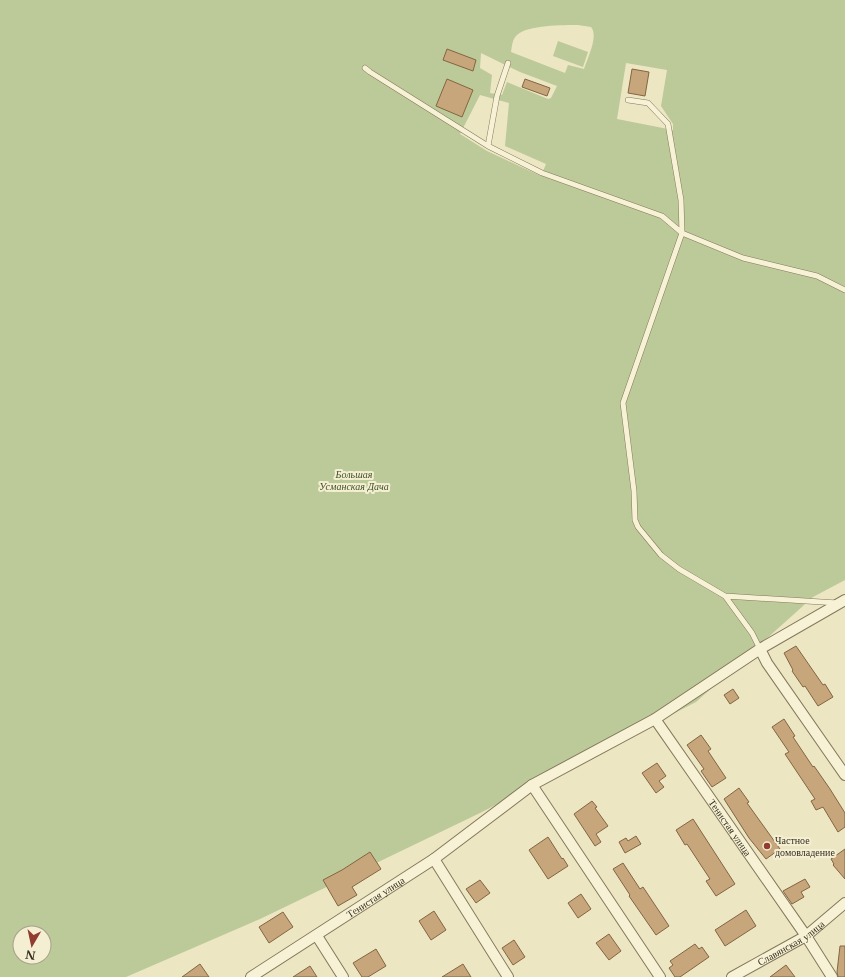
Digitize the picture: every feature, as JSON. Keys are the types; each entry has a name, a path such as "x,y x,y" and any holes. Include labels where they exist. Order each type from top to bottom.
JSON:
{"street":[{"name":"Тенистая улица","path":"251,977 434,859 532,785 655,719 760,649 843,601"},
{"path":"760,649 766,663 845,775"},
{"name":"Тенистая улица","path":"655,719 806,936 832,977"},
{"path":"532,785 660,977"},
{"path":"434,859 508,977"},
{"name":"Славянская улица","path":"732,977 806,936 845,903"},
{"path":"316,936 343,977"}],"lane":[{"path":"488,146 497,96 508,63"},
{"path":"365,68 488,146 542,173 662,216 682,233 743,258 817,276 845,290"},
{"path":"628,100 648,103 668,124 681,200 682,233 623,403 634,491 635,520 638,527 661,555 679,569 725,596 752,633 760,649"},
{"path":"725,596 843,601"}],"green space":[{"name":"Большая Усманская Дача","path":"0,0 845,0 845,580 813,597 696,702 480,813 260,919 126,977 0,977","holes":["578,25 591,27 594,36 590,54 584,69 568,65 565,73 511,52 512,43 517,35 529,29 537,27","481,53 520,72 557,86 551,98 548,99 507,82 502,95 490,93 492,75 480,68","626,63 667,70 661,106 673,124 673,130 617,119","480,95 509,103 505,146 546,164 541,176 487,151 460,134"]},
{"path":"558,41 588,52 583,67 553,56"}],"building":[{"path":"447,49 476,60 473,71 443,60"},
{"path":"632,69 649,72 645,96 628,93"},
{"path":"447,79 473,90 462,117 436,106"},
{"path":"525,79 550,88 547,96 522,87"},
{"path":"796,646 833,697 818,706 805,686 803,687 792,671 793,670 784,653"},
{"path":"733,689 739,698 730,704 724,695"},
{"path":"784,719 795,736 793,737 845,813 845,827 838,832 823,807 816,810 811,801 815,799 785,754 789,752 772,727"},
{"path":"701,735 711,749 708,751 726,778 712,787 701,771 704,769 687,745"},
{"path":"657,763 666,776 659,781 664,787 656,793 642,773"},
{"path":"739,788 749,802 747,803 780,849 766,859 749,838 724,799"},
{"path":"592,801 597,807 595,808 608,826 596,834 601,842 595,846 574,814"},
{"path":"693,819 735,884 716,896 706,881 710,879 676,830"},
{"path":"636,836 641,844 625,853 619,842 626,838 628,841"},
{"path":"548,837 568,866 548,879 529,850"},
{"path":"845,849 845,879 833,865 834,864 831,859"},
{"path":"370,852 381,869 352,887 357,895 338,906 323,880"},
{"path":"623,863 640,889 643,887 669,926 656,935 629,896 630,895 613,869"},
{"path":"805,879 810,887 801,892 804,897 792,904 783,891"},
{"path":"480,880 490,893 476,903 466,889"},
{"path":"581,894 591,909 578,918 568,903"},
{"path":"746,910 756,926 725,946 715,930"},
{"path":"434,911 446,930 431,940 419,921"},
{"path":"283,912 293,927 269,943 259,927"},
{"path":"609,934 621,951 609,960 596,943"},
{"path":"514,940 525,957 513,965 502,948"},
{"path":"695,944 699,949 702,947 709,957 680,977 675,977 669,968 673,965 670,961"},
{"path":"840,946 845,946 845,977 838,977 837,972"},
{"path":"376,949 386,966 368,977 362,977 353,963"},
{"path":"200,964 209,977 182,977"},
{"path":"463,964 471,977 442,977"},
{"path":"786,965 795,977 770,977"},
{"path":"310,966 317,977 293,977"}],"place":[{"name":"Частное домовладение","path":"767,846"}]}
